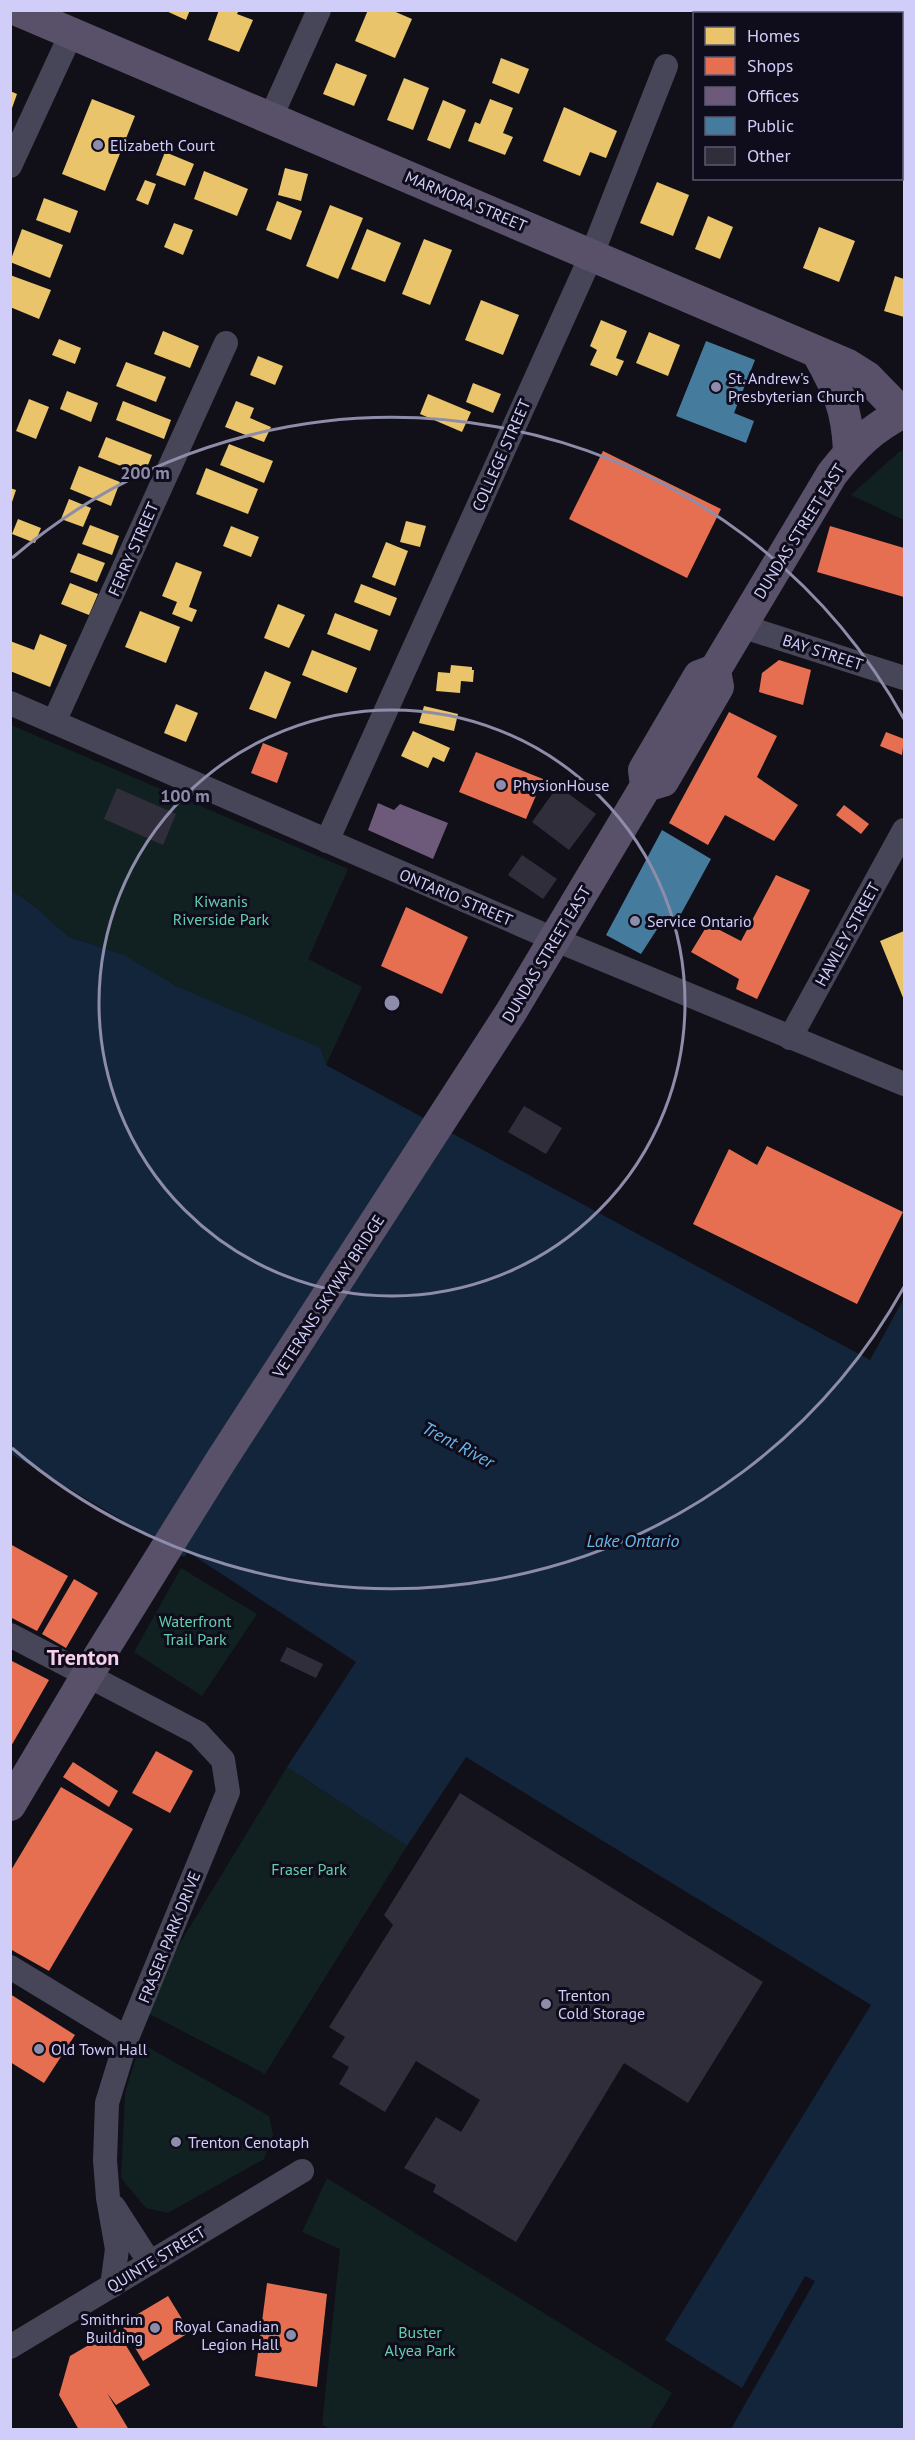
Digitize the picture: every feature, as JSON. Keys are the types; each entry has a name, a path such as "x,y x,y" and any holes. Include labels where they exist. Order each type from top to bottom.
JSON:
{"main road":[{"name":"MARMORA STREET","path":"16,10 848,365 867,377 903,413"},
{"path":"817,352 841,399 846,414 849,451"},
{"name":"DUNDAS STREET EAST","path":"501,1028 556,940 646,786 663,781 718,687 716,670 832,474 849,451 869,432 903,413"},
{"name":"VETERANS SKYWAY BRIDGE","path":"10,1805 156,1565 501,1028"}],"street":[{"path":"270,119 319,10"},
{"path":"10,166 71,34"},
{"name":"COLLEGE STREET","path":"327,841 592,254 666,66"},
{"name":"FERRY STREET","path":"54,722 226,343"},
{"name":"BAY STREET","path":"741,626 904,678"},
{"name":"ONTARIO STREET","path":"10,704 556,940 904,1084"},
{"name":"HAWLEY STREET","path":"790,1038 904,830"},
{"name":"FRASER PARK DRIVE","path":"10,1635 198,1733 223,1760 228,1792 128,2038 107,2103 105,2160 108,2198 150,2263"},
{"path":"10,1968 128,2038"},
{"name":"QUINTE STREET","path":"10,2347 302,2171"},
{"path":"108,2198 117,2249 112,2286"}],"green space":[{"path":"904,450 904,520 851,495"},
{"name":"Kiwanis Riverside Park","path":"11,725 348,869 308,959 362,987 326,1065 178,987 125,955 69,937 34,906 11,890"},
{"name":"Waterfront Trail Park","path":"181,1568 257,1614 202,1696 134,1652"},
{"name":"Fraser Park","path":"287,1767 407,1846 265,2074 140,2009"},
{"name":"Trenton Cenotaph","path":"148,2047 269,2116 273,2135 264,2159 168,2213 146,2208 121,2178 125,2093 137,2054"},
{"name":"Buster Alyea Park","path":"327,2178 672,2393 650,2429 333,2430 322,2425 340,2249 302,2232"}],"water":[{"name":"Lake Ontario","path":"11,890 34,906 69,937 125,955 178,987 320,1048 326,1065 870,1360 904,1298 904,2429 731,2429 815,2281 805,2276 742,2388 665,2340 871,2005 466,1757 407,1846 287,1767 356,1662 188,1552 184,1557 11,1454"}],"building: Homes":[{"path":"164,10 190,10 186,20"},
{"path":"219,10 239,10 237,14 253,20 239,52 208,40"},
{"path":"368,10 391,10 412,19 395,58 355,41"},
{"path":"501,58 529,69 519,94 492,83"},
{"path":"336,63 367,75 354,106 323,94"},
{"path":"404,78 429,88 413,130 387,120"},
{"path":"10,91 17,94 11,111 10,111"},
{"name":"Elizabeth Court","path":"92,99 135,116 105,191 62,174"},
{"path":"490,99 513,108 503,133 513,137 505,155 468,141 475,122 480,124"},
{"path":"443,100 466,110 450,149 427,140"},
{"path":"564,107 617,131 606,158 590,152 580,176 543,161"},
{"path":"165,152 194,164 185,186 156,175"},
{"path":"285,168 308,174 301,201 278,195"},
{"path":"204,171 248,189 237,216 194,199"},
{"path":"145,180 156,184 148,205 136,200"},
{"path":"657,182 689,195 673,236 640,223"},
{"path":"44,198 78,211 70,233 36,220"},
{"path":"277,201 302,211 291,240 266,230"},
{"path":"330,205 363,218 338,279 306,266"},
{"path":"708,216 733,227 720,259 695,249"},
{"path":"174,223 193,230 183,255 164,247"},
{"path":"819,227 855,241 839,282 803,268"},
{"path":"22,229 63,245 50,278 10,262"},
{"path":"367,229 401,243 385,282 351,269"},
{"path":"424,239 452,250 430,305 402,294"},
{"path":"10,275 51,290 39,319 10,307"},
{"path":"895,276 904,279 904,317 884,311"},
{"path":"481,300 519,315 503,355 465,340"},
{"path":"601,320 627,331 616,358 624,361 617,376 590,365 597,350 590,346"},
{"path":"163,331 199,346 190,368 154,354"},
{"path":"649,332 680,345 668,376 636,363"},
{"path":"59,339 81,348 75,364 52,355"},
{"path":"258,356 283,366 275,385 250,375"},
{"path":"126,362 166,377 156,402 116,386"},
{"path":"473,383 501,394 493,413 466,402"},
{"path":"67,391 98,403 91,422 60,409"},
{"path":"428,394 471,412 462,432 420,414"},
{"path":"29,399 49,407 36,439 16,431"},
{"path":"123,401 171,420 164,439 116,420"},
{"path":"236,401 254,408 250,418 271,427 264,442 225,427"},
{"path":"106,437 152,455 144,475 98,457"},
{"path":"229,444 273,461 264,483 220,465"},
{"path":"79,466 120,482 111,506 70,489"},
{"path":"206,468 258,489 248,514 196,494"},
{"path":"10,488 16,490 11,505 10,505"},
{"path":"69,499 91,508 83,527 61,519"},
{"path":"18,519 41,528 35,543 12,534"},
{"path":"406,521 426,526 420,547 400,542"},
{"path":"90,525 119,536 112,555 82,544"},
{"path":"231,526 259,537 251,557 223,546"},
{"path":"386,542 408,551 395,586 372,577"},
{"path":"78,553 105,563 97,582 70,572"},
{"path":"176,562 202,572 189,607 197,610 192,622 172,614 177,602 162,596"},
{"path":"70,583 98,594 89,615 61,604"},
{"path":"361,584 397,598 390,616 354,602"},
{"path":"278,604 305,615 289,648 264,638"},
{"path":"140,611 180,627 166,663 125,647"},
{"path":"335,613 378,630 370,651 327,634"},
{"path":"40,634 67,645 50,687 10,671 10,641 34,650"},
{"path":"312,650 357,668 347,693 302,675"},
{"path":"451,665 472,667 473,682 461,681 460,693 436,691 438,672 450,673"},
{"path":"265,671 291,682 276,719 249,709"},
{"path":"176,704 198,713 186,742 164,733"},
{"path":"424,706 458,714 454,731 419,723"},
{"path":"413,731 450,748 444,762 433,757 428,768 401,756"},
{"path":"904,931 904,1000 880,941"}],"building: Shops":[{"path":"603,451 721,509 687,578 569,519"},
{"path":"830,526 904,548 904,597 817,572"},
{"path":"779,660 811,670 803,705 759,692 762,673"},
{"path":"729,712 777,736 757,777 798,805 774,841 725,815 708,845 669,823"},
{"path":"886,732 904,739 902,755 880,746"},
{"path":"263,743 288,753 277,783 251,773"},
{"name":"PhysionHouse","path":"476,752 543,779 526,819 459,792"},
{"path":"844,805 869,824 861,834 836,815"},
{"path":"776,875 810,890 757,999 736,989 739,979 691,952 708,924 741,941"},
{"path":"406,907 468,937 442,994 381,966"},
{"path":"767,1146 903,1212 857,1304 693,1224 729,1149 757,1165"},
{"path":"10,1544 68,1576 37,1631 10,1617"},
{"path":"74,1579 98,1593 66,1648 42,1634"},
{"path":"10,1660 49,1680 10,1748"},
{"path":"156,1751 193,1771 170,1813 132,1793"},
{"path":"73,1762 118,1791 109,1807 63,1777"},
{"path":"61,1787 133,1829 49,1971 10,1949 10,1872"},
{"name":"Old Town Hall","path":"10,1994 75,2035 44,2083 10,2062"},
{"name":"Royal Canadian Legion Hall","path":"267,2283 327,2294 317,2387 255,2376"},
{"name":"Smithrim Building","path":"168,2296 190,2332 143,2361 121,2324"},
{"path":"116,2329 150,2385 116,2405 107,2393 129,2430 79,2430 59,2395 70,2356"}],"building: Offices":[{"path":"378,803 394,810 400,804 448,823 433,859 368,830"}],"building: Public":[{"name":"St. Andrew's Presbyterian Church","path":"706,341 755,360 734,413 754,421 746,443 676,416"},
{"path":"662,830 711,859 676,923 665,917 641,954 606,935"}],"building: Other":[{"path":"558,786 596,814 569,850 532,822"},
{"path":"117,788 176,814 163,845 104,819"},
{"path":"522,855 557,879 543,899 508,875"},
{"path":"524,1106 562,1128 546,1154 508,1132"},
{"path":"287,1647 323,1664 316,1678 280,1661"},
{"name":"Trenton Cold Storage","path":"460,1793 763,1982 688,2103 624,2063 516,2242 433,2192 436,2185 404,2168 436,2117 461,2132 480,2100 416,2061 385,2112 339,2084 349,2067 332,2057 345,2037 329,2027 393,1925 384,1915"}],"place":[{"name":"Elizabeth Court","path":"98,145"},
{"name":"St. Andrew's Presbyterian Church","path":"716,387"},
{"name":"PhysionHouse","path":"501,785"},
{"name":"Service Ontario","path":"635,921"},
{"name":"Trenton Cold Storage","path":"546,2004"},
{"name":"Old Town Hall","path":"39,2049"},
{"name":"Trenton Cenotaph","path":"176,2142"},
{"name":"Smithrim Building","path":"155,2328"},
{"name":"Royal Canadian Legion Hall","path":"291,2335"}],"district":[{"name":"Trenton","path":"83,1657"}],"water label":[{"name":"Trent River","path":"458,1445"}]}
